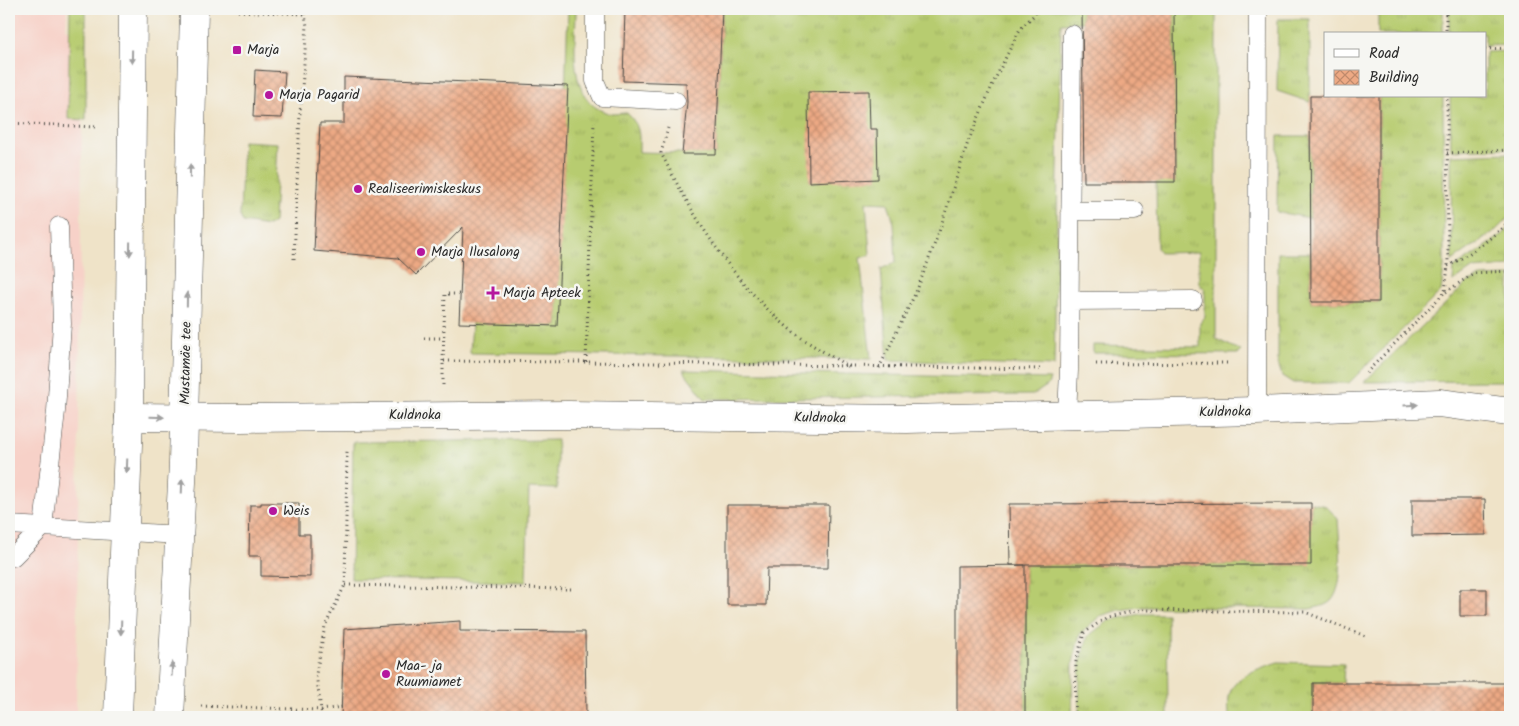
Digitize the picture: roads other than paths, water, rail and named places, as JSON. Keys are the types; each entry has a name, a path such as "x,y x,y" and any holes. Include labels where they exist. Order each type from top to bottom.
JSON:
{"main road":[{"path":"118,717 128,417 133,9"},
{"name":"Mustamäe tee","path":"182,712 180,535 185,418 194,9"},
{"name":"Kuldnoka","path":"128,417 576,415 908,419 1257,411 1439,404 1510,412"}],"lane":[{"path":"595,9 595,81 602,97 676,101"},
{"path":"1257,411 1258,9"},
{"path":"1067,416 1072,34"},
{"path":"1070,211 1135,211"},
{"path":"9,556 13,557 43,527 56,412 62,324 58,226"},
{"path":"1070,301 1193,300"},
{"path":"9,525 180,535"}],"place":[{"name":"Marja","path":"237,50"},
{"name":"Marja Pagarid","path":"269,95"},
{"name":"Realiseerimiskeskus","path":"358,189"},
{"name":"Marja Ilusalong","path":"421,252"},
{"name":"Marja Apteek","path":"493,293"},
{"name":"Weis","path":"273,511"},
{"name":"Maa- ja Ruumiamet","path":"386,674"}]}
